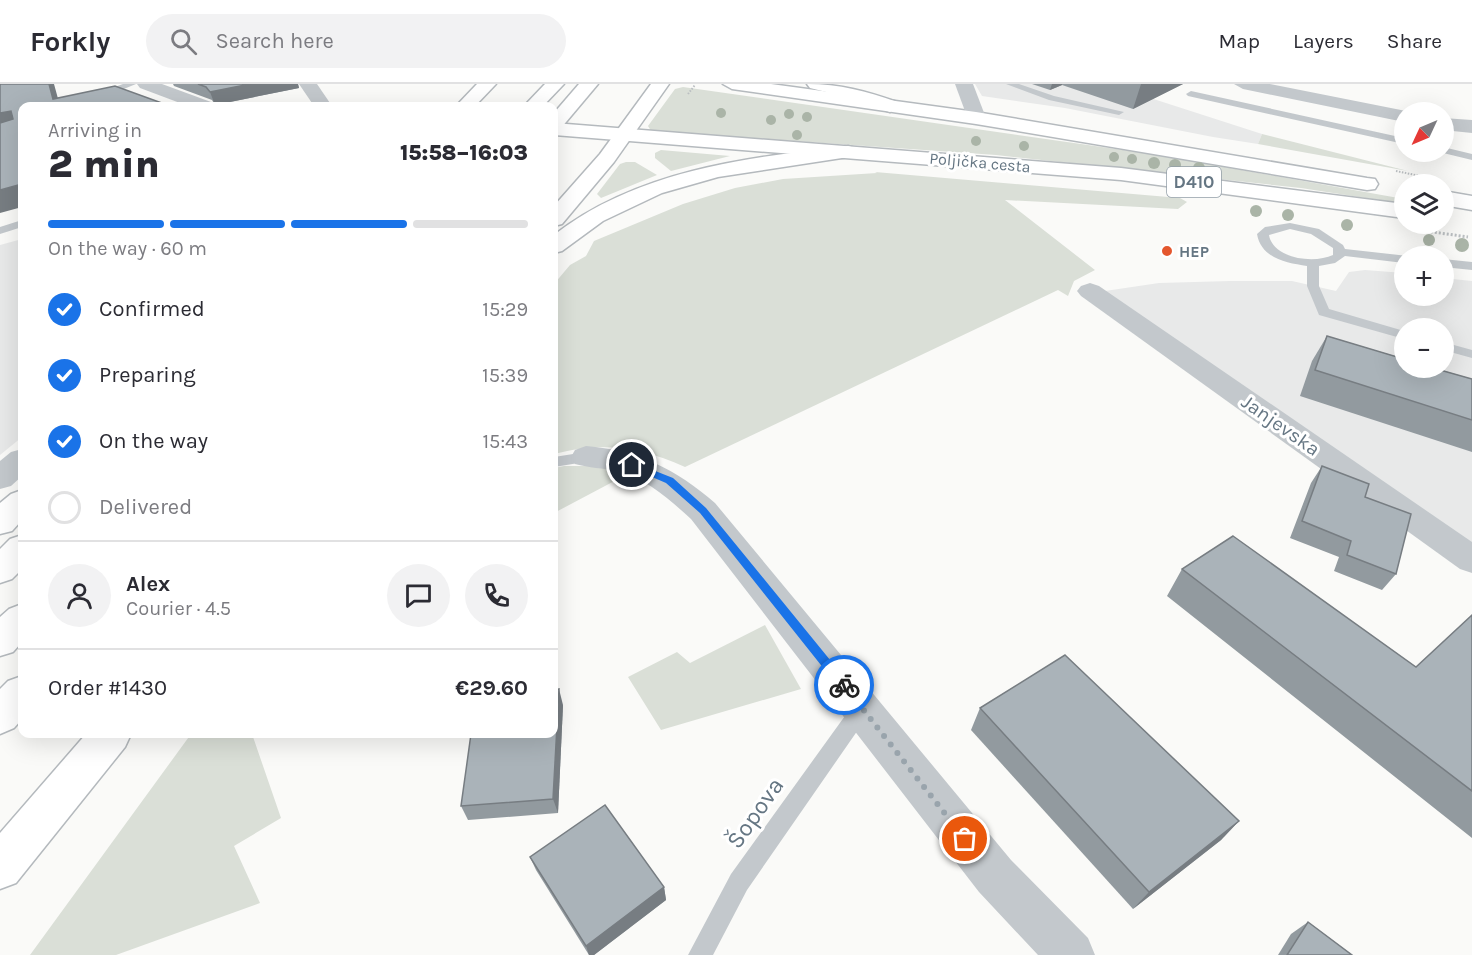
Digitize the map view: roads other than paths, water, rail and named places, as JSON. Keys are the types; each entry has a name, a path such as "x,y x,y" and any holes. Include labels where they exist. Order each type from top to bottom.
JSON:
{"main road":[{"path":"469,102 487,84"},
{"path":"537,102 555,84"},
{"path":"558,119 589,84"},
{"path":"558,214 623,135 660,84"},
{"name":"D410","path":"732,84 976,118 1238,160 1382,186"},
{"path":"816,84 861,94 890,106"},
{"name":"Poljička cesta","path":"558,129 1132,175 1394,210"},
{"path":"558,243 595,216 674,182 723,168 848,152"},
{"path":"1454,200 1472,203"},
{"path":"1454,220 1472,223"},
{"path":"0,522 18,506"},
{"path":"0,570 18,552"},
{"path":"0,641 18,623"},
{"path":"0,716 18,697"},
{"path":"0,867 108,738"}],"street":[{"path":"146,84 193,102"},
{"path":"308,84 320,102"},
{"path":"964,84 976,118"},
{"path":"1243,84 1394,114"},
{"path":"1454,126 1468,128 1472,126"},
{"name":"Janjevska","path":"1090,291 1472,560"},
{"path":"570,460 613,458 669,480 703,511 862,707 994,876 1071,955"},
{"path":"0,478 18,463"}],"lane":[{"path":"83,102 132,84"},
{"path":"1010,84 1052,98 1119,112"},
{"path":"1191,94 1394,139"},
{"path":"1454,153 1472,157"},
{"path":"0,231 18,224"},
{"path":"1341,252 1334,261 1313,263 1274,252 1266,246 1263,234 1278,227 1303,228 1333,241 1341,252 1394,258"},
{"path":"1313,263 1313,286 1324,312 1394,332"},
{"path":"1454,264 1472,266"},
{"path":"1454,349 1472,354"},
{"name":"Šopova","path":"700,955 739,882 862,707"}],"place":[{"name":"HEP","path":"1167,251"}]}
